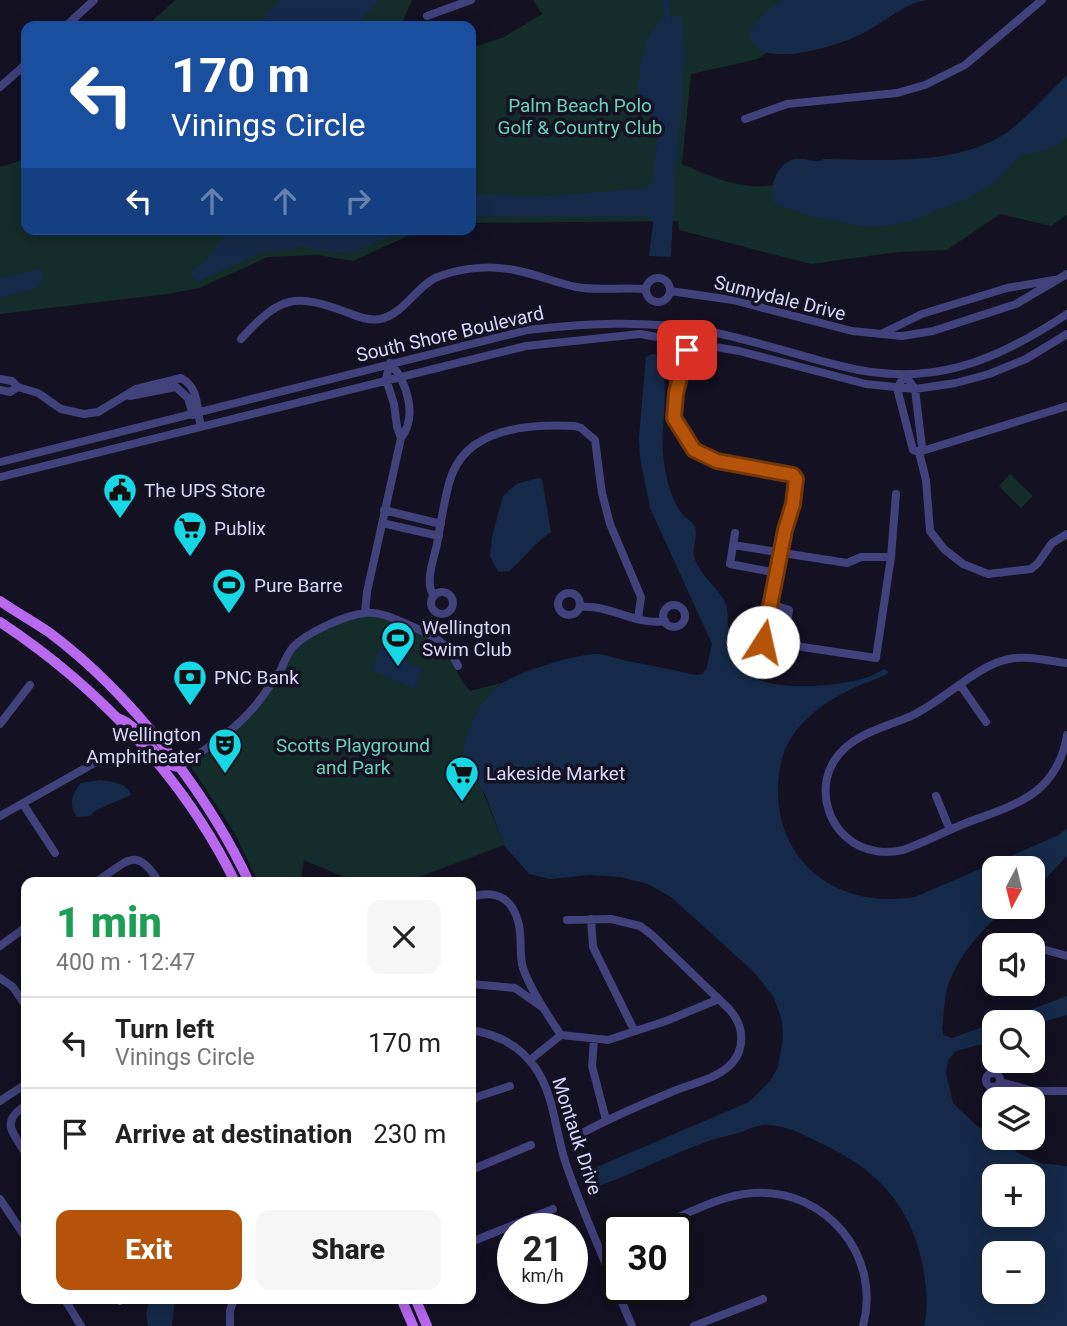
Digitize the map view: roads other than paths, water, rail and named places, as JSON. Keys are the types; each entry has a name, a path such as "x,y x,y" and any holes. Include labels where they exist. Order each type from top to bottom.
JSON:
{"main road":[{"path":"0,601 49,633 121,699 180,767 215,818 246,877"},
{"path":"0,622 65,670 116,718 177,788 233,877"},
{"path":"116,718 135,727 165,762 173,767 180,767"},
{"path":"404,1304 413,1326"},
{"path":"418,1304 427,1326"}],"street":[{"path":"71,21 94,0"},
{"path":"427,16 471,0"},
{"path":"745,119 787,104 897,93 925,85 965,65 1042,0"},
{"path":"0,87 21,68"},
{"name":"Sunnydale Drive","path":"241,339 260,318 275,308 305,299 365,319 380,319 391,315 439,276 466,270 492,268 519,271 578,288 645,289"},
{"name":"Sunnydale Drive","path":"670,291 733,300 852,331 902,336 933,331 1016,304 1067,274"},
{"name":"Sunnydale Drive","path":"658,278 668,284 670,291 664,300 657,302 647,297 645,289 651,280 658,278"},
{"name":"Sunnydale Drive","path":"883,333 922,314 1007,288 1057,280"},
{"name":"South Shore Boulevard","path":"0,462 390,363 537,329 615,323 690,329 735,337 843,367 905,375 981,361 1017,345 1067,314"},
{"path":"676,393 673,383 679,328"},
{"path":"690,329 676,393 674,418 694,450 717,461 793,475 796,479 764,639 866,658 876,657 891,557 896,494"},
{"name":"South Shore Boulevard","path":"0,477 200,424 526,346 640,334 739,351 847,380 915,389 956,383 989,374 1026,359 1067,334"},
{"path":"365,613 384,510 401,438 410,427 401,376 390,363"},
{"path":"390,363 386,379 401,438"},
{"path":"1067,406 919,452 913,450 897,388 905,375 915,389 922,447 919,452 926,480 930,531 944,549 963,564 988,574 1031,569 1052,543 1067,534"},
{"path":"0,379 12,381 18,387 38,393 61,409 84,414 98,412 127,396 176,387 188,398 200,424"},
{"path":"0,390 10,392 18,387"},
{"path":"434,596 429,585 441,524 451,477 462,458 475,444 491,434 557,425 581,428 595,440 602,493 611,524 642,602 638,619"},
{"path":"74,443 78,458"},
{"path":"384,510 441,524"},
{"path":"420,531 422,520"},
{"path":"382,523 439,536"},
{"path":"735,533 730,564 777,573"},
{"path":"733,545 847,562 861,557 891,557"},
{"path":"770,604 789,610 784,644"},
{"path":"580,607 611,610 655,622 665,621"},
{"path":"180,767 221,739 255,706 292,648 306,636 337,622 365,613 384,615 431,634 443,642 453,654 458,666"},
{"path":"1067,663 1030,658 1006,660 988,667 916,714 861,737 845,748 831,766 825,789 828,810 836,827 850,841 866,849 885,852 904,849 1032,794 1055,771 1065,751 1067,735"},
{"path":"0,724 30,685"},
{"path":"961,686 986,722"},
{"path":"0,816 98,761"},
{"path":"936,796 950,830"},
{"path":"23,804 55,853"},
{"path":"104,877 136,859 145,862 156,877"},
{"path":"476,896 496,894 508,902 519,924 523,967 544,1009 561,1035"},
{"path":"591,919 593,947 634,1030"},
{"path":"567,920 621,920 640,926 719,999 736,1017 741,1030 740,1049 730,1065 718,1073 606,1120 575,1137"},
{"path":"0,946 21,931"},
{"path":"1045,949 1067,956"},
{"path":"0,978 13,987 21,999"},
{"path":"476,984 514,988 544,1009"},
{"path":"530,1060 561,1035 608,1040 666,1021 719,999"},
{"name":"Montauk Drive","path":"476,1031 503,1039 530,1060 547,1089 567,1168 632,1326"},
{"path":"594,1040 592,1066 606,1120"},
{"path":"1001,1082 1033,1091 1067,1091"},
{"path":"476,1098 510,1086"},
{"path":"0,1101 21,1087"},
{"path":"21,1108 13,1113 9,1121 21,1145"},
{"path":"476,1168 531,1145"},
{"path":"690,1213 727,1198 751,1193 788,1195 810,1204 843,1230 858,1254 867,1295 863,1326"},
{"path":"0,1199 21,1230"},
{"path":"476,1240 553,1209"},
{"path":"694,1326 763,1299"},
{"path":"68,1304 81,1326"},
{"path":"230,1326 229,1311 232,1304"}],"water":[{"path":"281,0 378,0 360,21 262,21 267,12"},
{"path":"783,0 926,0 896,12 869,30 832,45 790,54 763,51 752,42 749,31 765,11"},
{"path":"662,17 682,17 685,64 682,72 671,257 649,256 653,223 649,217 476,216 476,194 548,196 647,188 652,182 659,127 638,91 641,60 649,36"},
{"path":"1067,75 1067,137 1057,146 1020,156 998,181 971,197 914,220 870,227 807,215 773,203 774,180 788,162 795,159 896,160 947,155 971,149 993,141 1013,128"},
{"path":"224,235 394,235 348,254 302,247 260,253 197,282 190,273 210,256"},
{"path":"42,269 42,281 37,288 0,298 0,278"},
{"path":"655,354 660,363 665,388 663,454 671,493 682,514 694,525 694,556 726,605 728,626 747,671 755,678 769,683 803,686 839,684 870,676 884,669 889,672 826,704 815,711 796,731 787,745 779,776 781,819 790,842 803,862 840,889 863,896 888,899 915,897 982,868 982,919 994,919 974,940 950,980 942,1030 944,1035 952,1038 982,1027 982,1044 956,1051 948,1060 946,1073 953,1103 982,1129 982,1150 1014,1150 1039,1163 1067,1166 1067,1326 924,1326 926,1294 922,1262 916,1240 898,1204 886,1188 856,1163 784,1127 762,1125 710,1140 602,1185 595,1185 589,1179 592,1169 749,1102 770,1081 778,1067 783,1038 782,1021 774,998 755,973 671,897 648,884 620,877 589,875 550,879 529,874 504,845 485,794 464,763 468,732 484,701 505,681 530,671 573,657 595,654 696,675 706,670 712,644 650,508 640,458 639,437 646,357"},
{"path":"542,479 551,532 510,571 498,572 490,556 503,496 516,484"},
{"path":"401,646 411,650 407,662 423,669 414,689 371,670 380,648 397,655"},
{"path":"100,780 123,785 131,795 96,810 90,816 77,817 72,804 73,795 81,783"},
{"path":"1067,828 1067,856 1046,878 1045,856 1010,856 1059,835"},
{"path":"1067,996 1067,1015 1045,1021 1045,1010 1029,1010"},
{"path":"149,1304 174,1304 172,1326 148,1326 146,1314"}],"waterway":[{"path":"666,0 668,22"}],"place":[{"name":"The UPS Store","path":"120,520"},
{"name":"Publix","path":"190,558"},
{"name":"Pure Barre","path":"229,615"},
{"name":"Wellington Swim Club","path":"398,668"},
{"name":"PNC Bank","path":"190,707"},
{"name":"Wellington Amphitheater","path":"225,775"},
{"name":"Lakeside Market","path":"462,803"}],"park label":[{"name":"Palm Beach Polo Golf & Country Club","path":"580,116"},
{"name":"Scotts Playground and Park","path":"353,756"}]}
